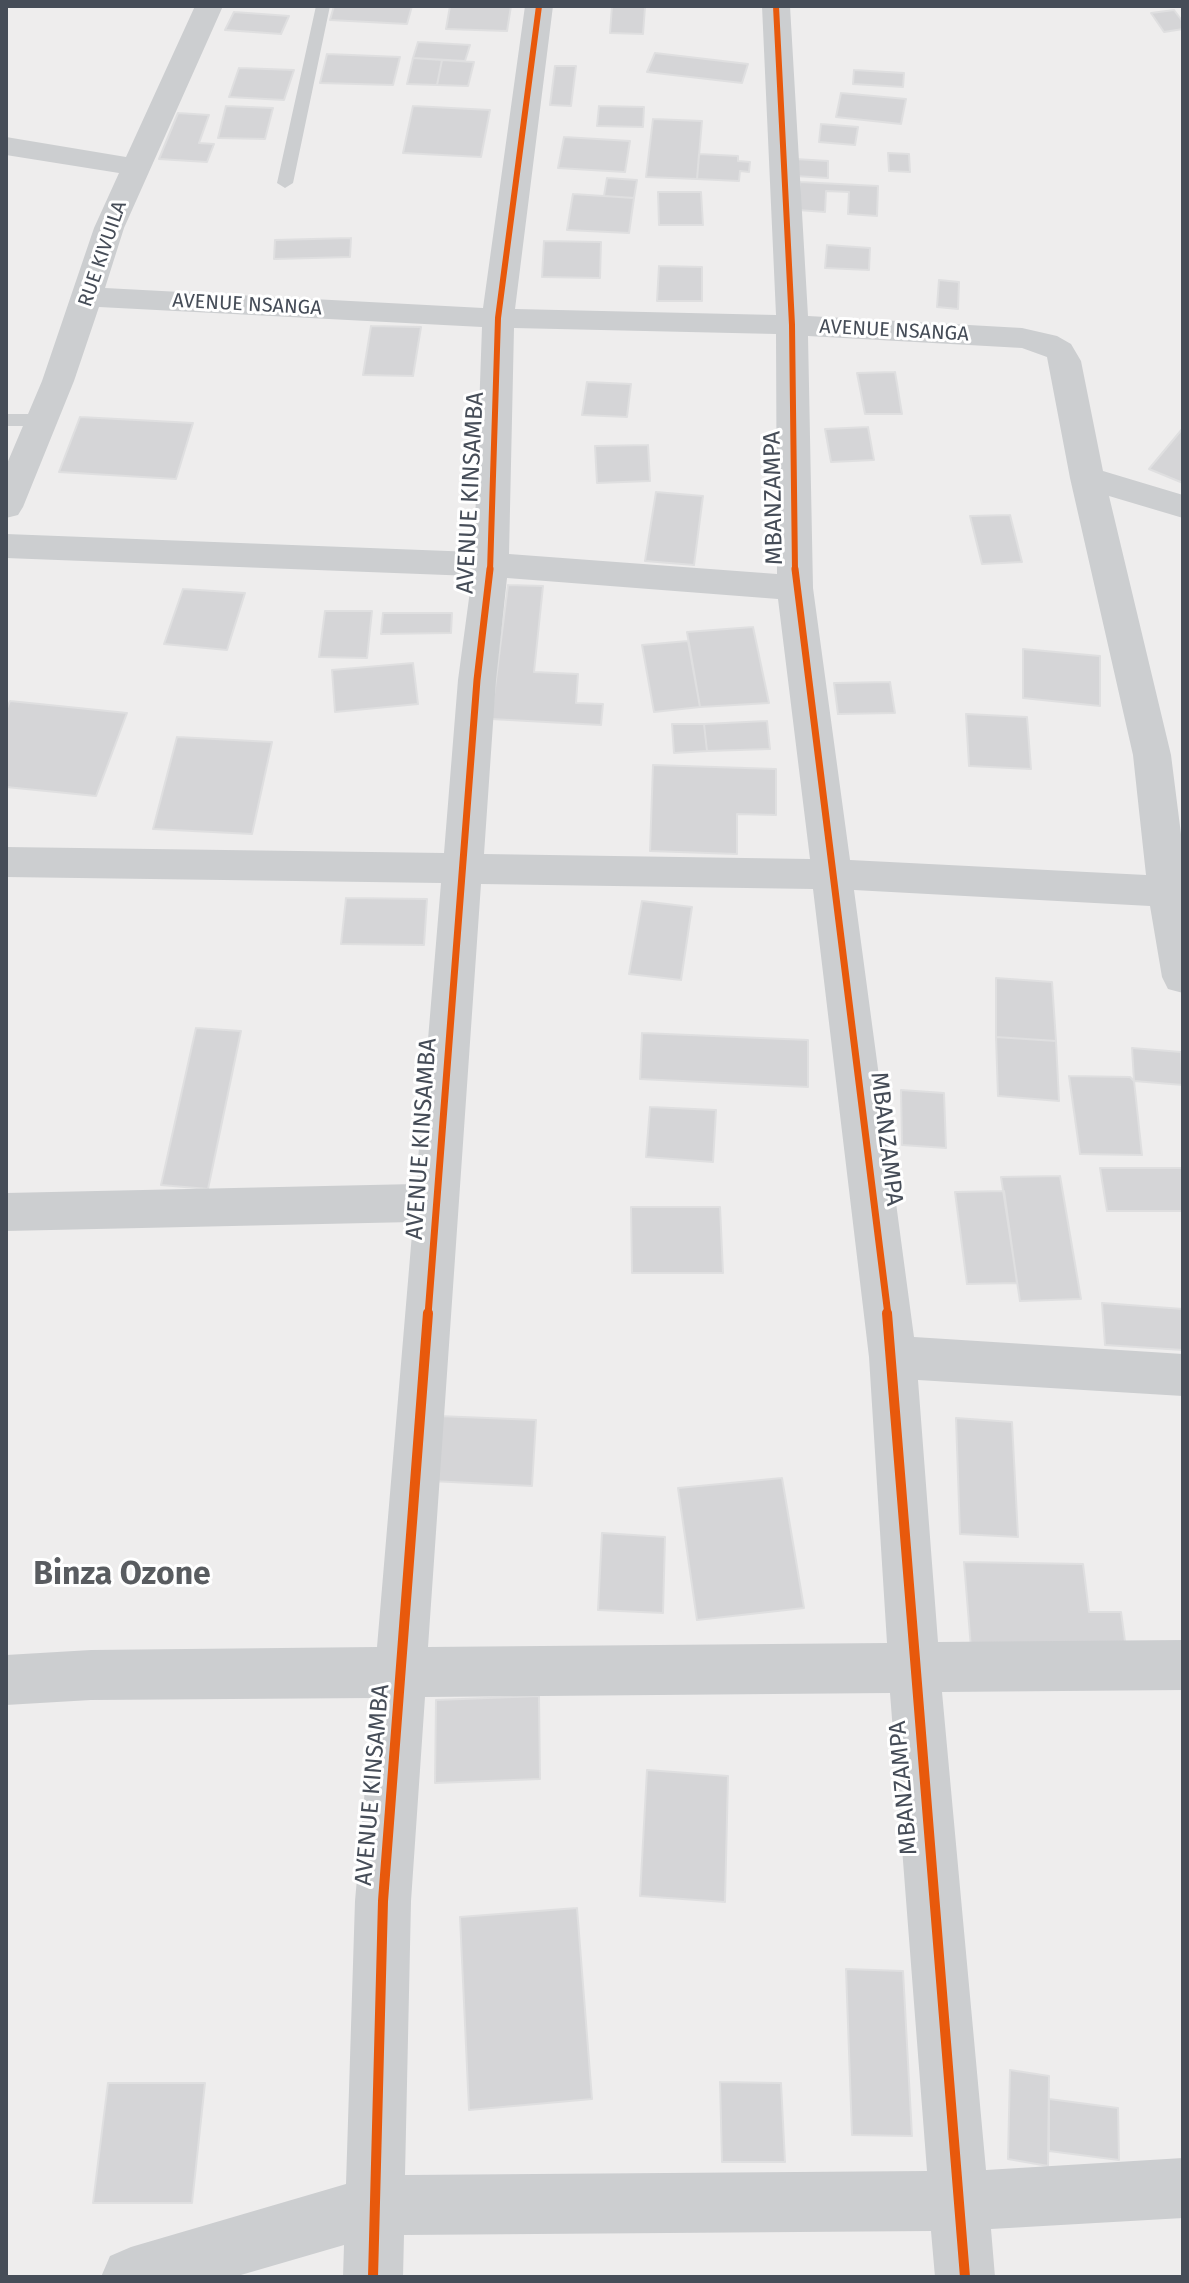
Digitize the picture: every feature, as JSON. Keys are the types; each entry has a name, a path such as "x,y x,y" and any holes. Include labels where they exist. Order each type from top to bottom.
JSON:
{"street":[{"name":"RUE KIVUILA","path":"6,507 88,297 109,228 209,6"},
{"name":"AVENUE KINSAMBA","path":"373,2277 383,1901 477,680 491,565 498,318 539,6"},
{"name":"MBANZAMPA","path":"776,6 792,325 795,588 893,1357 914,1668 965,2277"},
{"path":"6,146 135,167"},
{"name":"AVENUE NSANGA","path":"88,297 498,318 792,325 1022,338 1046,343 1060,351 1065,361 1087,478 1168,757 1168,892 1183,977"},
{"path":"1087,478 1183,507"},
{"path":"6,546 491,565 795,588"},
{"path":"6,862 462,866 833,874 1168,892"},
{"path":"6,1212 437,1202"},
{"path":"893,1357 1183,1375"},
{"path":"6,1680 91,1675 1183,1665"},
{"path":"131,2277 377,2205 958,2201 1183,2188"}],"lane":[{"path":"285,183 323,6"},
{"path":"6,420 42,420"}],"building":[{"path":"334,6 412,6 407,24 330,20"},
{"path":"450,6 511,6 507,31 446,29"},
{"path":"612,6 645,7 643,34 610,33"},
{"path":"1174,10 1183,22 1183,29 1164,32 1151,13"},
{"path":"234,12 289,16 281,34 225,30"},
{"path":"418,42 470,45 465,61 413,58"},
{"path":"655,53 748,64 742,83 647,72"},
{"path":"327,54 400,57 393,85 320,83"},
{"path":"413,58 442,60 437,85 407,84"},
{"path":"442,60 474,62 468,86 437,85"},
{"path":"555,66 576,66 571,106 550,105"},
{"path":"239,68 294,70 284,100 229,97"},
{"path":"854,70 904,73 903,87 853,84"},
{"path":"841,93 906,99 901,124 836,117"},
{"path":"226,106 273,108 265,139 218,138"},
{"path":"413,106 490,110 481,157 403,153"},
{"path":"599,106 644,107 643,127 597,126"},
{"path":"178,113 209,115 199,143 214,144 207,162 159,159"},
{"path":"653,119 702,121 697,179 646,177"},
{"path":"821,124 858,127 855,145 819,142"},
{"path":"564,137 630,141 625,172 558,168"},
{"path":"888,153 909,154 910,172 889,171"},
{"path":"699,154 738,156 738,161 750,162 749,172 740,171 739,181 697,179"},
{"path":"795,159 828,161 828,178 795,176"},
{"path":"607,178 637,180 634,198 604,196"},
{"path":"800,182 878,186 877,216 848,214 849,192 826,191 825,212 798,210"},
{"path":"658,192 701,192 703,225 659,225"},
{"path":"573,194 634,198 629,233 567,230"},
{"path":"351,238 350,257 274,259 275,240"},
{"path":"544,241 601,242 600,278 542,277"},
{"path":"827,245 870,248 869,270 825,268"},
{"path":"659,266 702,267 702,301 657,301"},
{"path":"939,280 959,282 958,309 937,307"},
{"path":"371,326 421,327 413,376 363,375"},
{"path":"895,372 902,414 865,414 857,373"},
{"path":"587,382 631,384 627,417 582,415"},
{"path":"80,417 193,423 176,479 59,472"},
{"path":"868,427 874,460 831,462 825,429"},
{"path":"1183,428 1183,483 1149,469"},
{"path":"648,445 650,481 597,483 595,446"},
{"path":"656,492 703,496 694,565 645,561"},
{"path":"1010,515 1022,562 982,564 970,516"},
{"path":"508,585 543,586 534,672 578,674 576,703 603,704 601,725 491,719"},
{"path":"183,589 245,593 227,650 164,644"},
{"path":"325,611 372,611 367,658 319,657"},
{"path":"383,613 452,613 451,633 381,634"},
{"path":"753,627 769,703 700,707 687,632"},
{"path":"688,641 700,707 654,712 642,645"},
{"path":"1023,649 1100,656 1100,706 1023,698"},
{"path":"413,663 418,704 335,712 332,670"},
{"path":"890,682 895,713 838,714 834,683"},
{"path":"10,701 127,713 96,796 6,787 6,711"},
{"path":"966,714 1027,717 1031,769 969,766"},
{"path":"767,721 770,749 707,751 704,724"},
{"path":"672,724 704,724 707,751 674,753"},
{"path":"177,737 272,742 252,834 153,829"},
{"path":"653,765 776,769 776,815 737,814 737,854 650,851"},
{"path":"346,898 427,899 424,945 341,944"},
{"path":"642,901 692,907 681,980 629,974"},
{"path":"996,978 1052,982 1056,1041 996,1037"},
{"path":"196,1028 241,1031 208,1189 161,1185"},
{"path":"642,1033 808,1040 808,1087 640,1079"},
{"path":"996,1037 1056,1041 1059,1101 998,1096"},
{"path":"1132,1048 1181,1052 1183,1085 1134,1081"},
{"path":"1069,1076 1130,1077 1134,1081 1142,1155 1080,1154"},
{"path":"901,1090 944,1093 946,1148 902,1145"},
{"path":"650,1107 716,1110 713,1162 646,1157"},
{"path":"1100,1168 1183,1168 1183,1211 1107,1211"},
{"path":"1060,1176 1081,1299 1020,1301 1001,1177"},
{"path":"1004,1191 1017,1283 967,1284 955,1192"},
{"path":"631,1207 720,1207 723,1273 632,1273"},
{"path":"1102,1303 1183,1309 1183,1350 1105,1345"},
{"path":"438,1416 536,1420 532,1486 431,1481"},
{"path":"956,1418 1012,1422 1018,1537 960,1534"},
{"path":"782,1478 804,1608 697,1620 678,1488"},
{"path":"602,1533 665,1537 663,1613 598,1610"},
{"path":"964,1562 1083,1564 1089,1612 1121,1612 1126,1649 971,1648"},
{"path":"539,1696 540,1779 435,1783 436,1700"},
{"path":"647,1770 728,1776 725,1902 640,1896"},
{"path":"577,1908 592,2099 469,2110 460,1917"},
{"path":"846,1969 903,1971 912,2136 852,2135"},
{"path":"1010,2070 1049,2076 1048,2166 1008,2159"},
{"path":"720,2082 781,2083 785,2162 722,2162"},
{"path":"108,2083 205,2083 192,2203 93,2203"},
{"path":"1049,2099 1118,2108 1119,2160 1049,2151"}],"cycle path":[{"path":"373,2277 383,1901 477,680 491,565 498,318 539,6"},
{"path":"776,6 792,325 795,588 893,1357 914,1668 965,2277"}],"district":[{"name":"Binza Ozone","path":"122,1575"}]}
